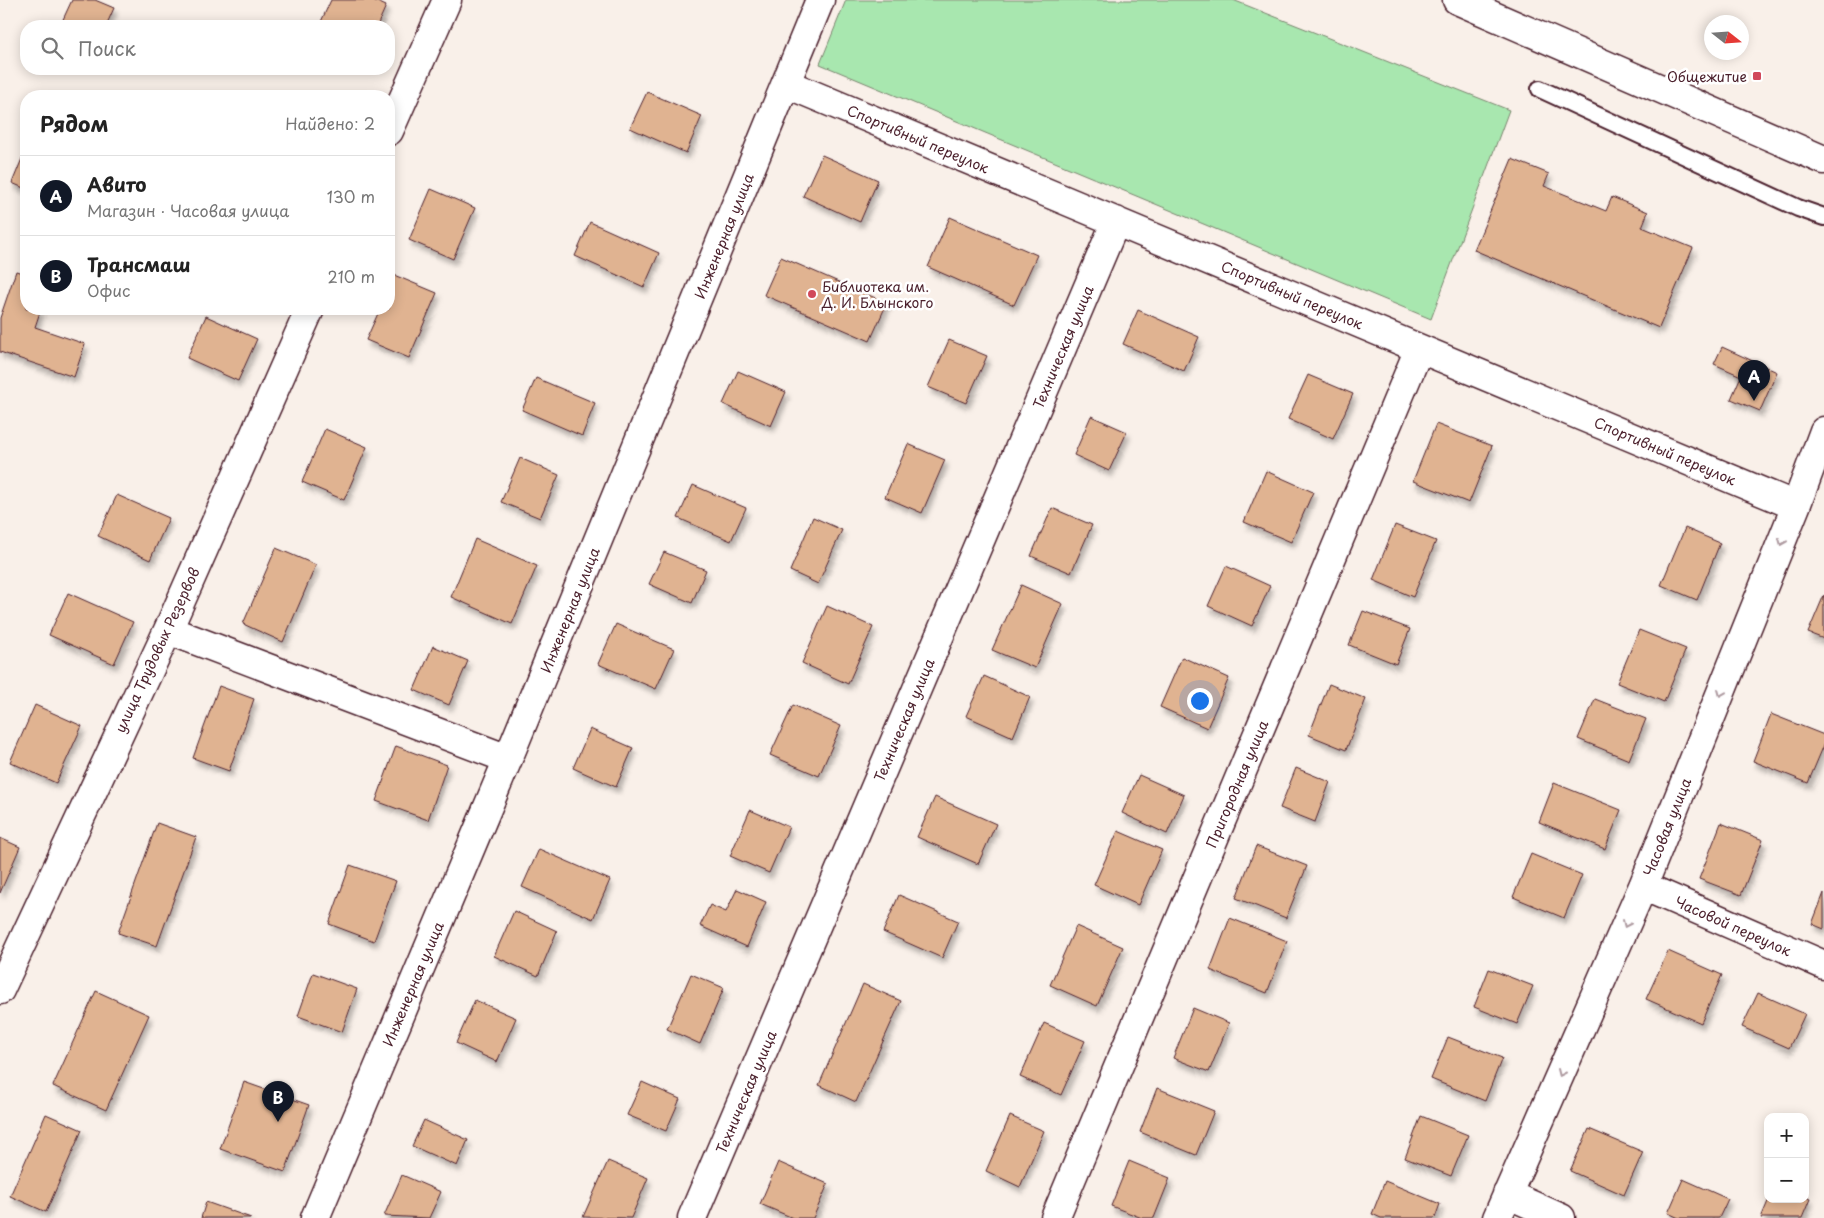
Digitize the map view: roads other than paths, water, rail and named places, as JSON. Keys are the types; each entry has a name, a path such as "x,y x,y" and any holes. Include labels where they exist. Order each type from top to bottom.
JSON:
{"street":[{"path":"395,117 447,0"},
{"name":"Инженерная улица","path":"315,1218 508,758 820,0"},
{"path":"1457,0 1824,160"},
{"name":"Спортивный переулок","path":"787,84 1796,506"},
{"name":"Техническая улица","path":"692,1218 1116,221"},
{"name":"улица Трудовых Резервов","path":"0,990 168,630 307,315"},
{"name":"Пригородная улица","path":"1055,1218 1419,349"},
{"name":"Часовая улица","path":"1502,1206 1643,886 1796,506 1824,431"},
{"path":"168,630 508,758"},
{"name":"Часовой переулок","path":"1643,886 1824,965"},
{"path":"1502,1206 1561,1218"}],"lane":[{"path":"1540,88 1798,208 1824,218"}],"place":[{"name":"Общежитие","path":"1757,76"},
{"name":"Библиотека им. Д. И. Блынского","path":"812,294"},
{"name":"Авито","path":"1754,401"},
{"name":"Трансмаш","path":"278,1122"}]}
